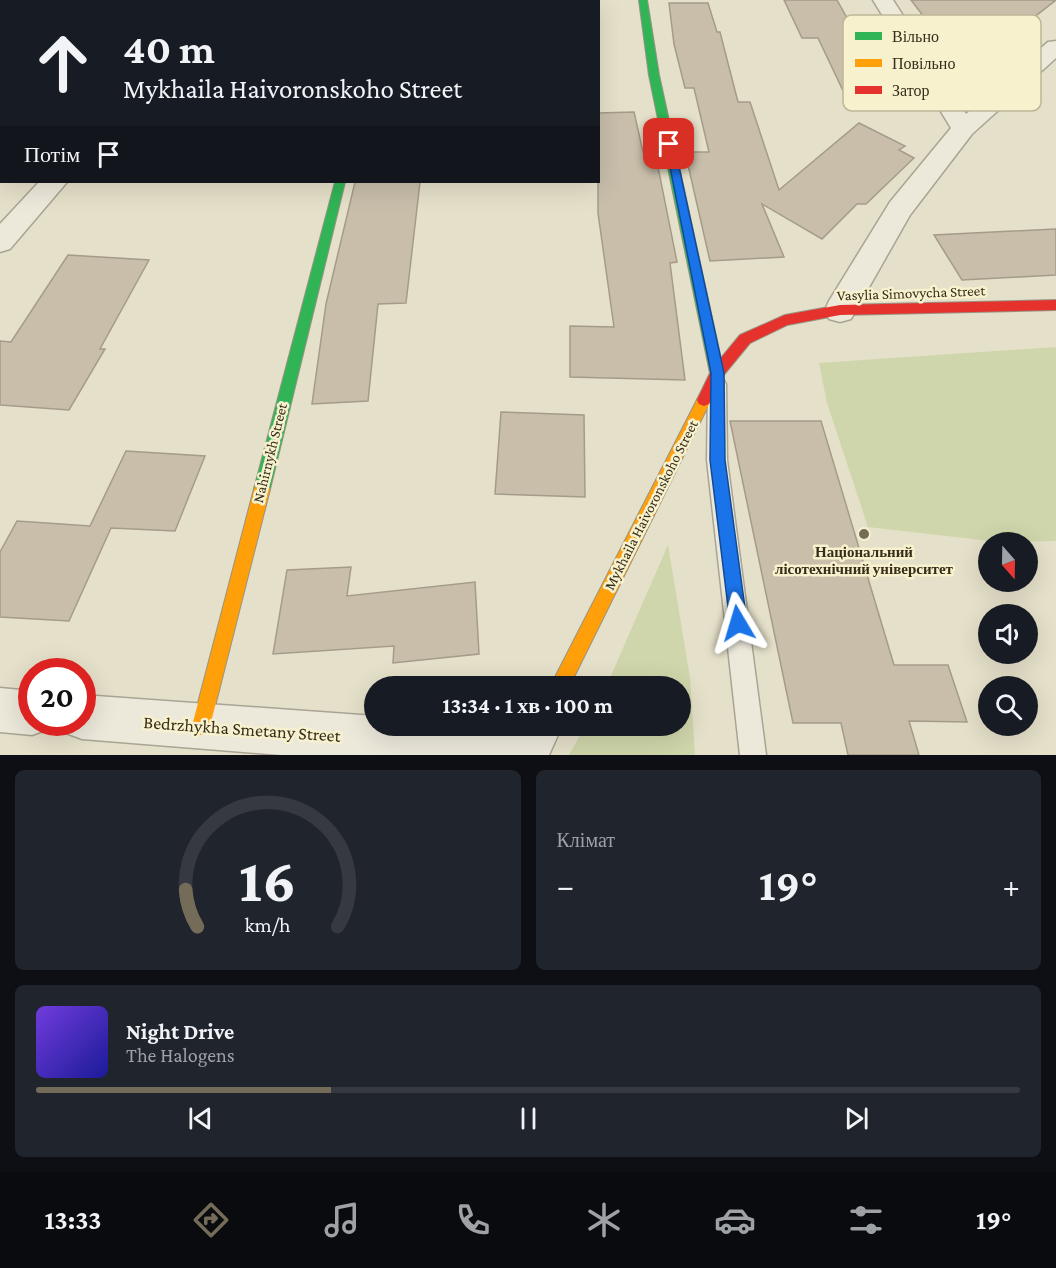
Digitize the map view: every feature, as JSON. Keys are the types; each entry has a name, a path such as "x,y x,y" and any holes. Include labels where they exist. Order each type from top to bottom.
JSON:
{"street":[{"path":"643,0 654,75 717,373"},
{"path":"883,0 892,15"},
{"path":"1041,60 1056,47"},
{"path":"952,111 963,129"},
{"path":"840,310 900,209 963,129 983,111"},
{"path":"0,242 53,183"},
{"name":"Nahirnykh Street","path":"201,726 340,183"},
{"name":"Vasylia Simovycha Street","path":"717,373 745,339 786,320 840,310 1056,306"},
{"name":"Mykhaila Haivoronskoho Street","path":"565,676 717,373"},
{"path":"0,710 18,712"},
{"name":"Bedrzhykha Smetany Street","path":"96,718 201,726 524,738"}],"lane":[{"path":"717,373 717,460 753,755"}],"green space":[{"path":"1056,347 1056,541 1038,541 1038,532 978,532 978,540 868,527 827,403 819,363"},
{"path":"668,545 690,676 611,676"},
{"path":"691,693 695,755 569,755 579,736 691,736"}],"building":[{"path":"784,0 837,0 845,15 843,15 843,91 818,38 802,38"},
{"path":"911,0 1056,0 1037,15 922,15"},
{"path":"669,3 708,3 717,32 720,32 738,102 750,102 779,190 859,123 905,146 899,150 914,158 866,204 857,204 822,239 762,204 784,257 710,261 685,152 709,152 694,88 685,88 674,44"},
{"path":"634,112 643,152 655,152 677,262 670,263 685,380 570,377 570,326 614,327 598,213 600,113"},
{"path":"355,183 420,183 406,303 378,304 368,401 312,404 326,304"},
{"path":"1056,229 1056,275 962,280 934,235"},
{"path":"68,255 149,260 100,349 105,349 69,410 0,405 0,341 11,342"},
{"path":"501,412 584,415 585,497 495,494"},
{"path":"730,421 821,421 894,665 948,665 967,722 909,721 919,755 848,755 841,723 793,723"},
{"path":"126,451 205,456 175,531 111,528 69,621 0,617 0,552 17,521 90,526"},
{"path":"351,567 347,596 475,582 479,654 393,663 394,646 273,654 287,570"}],"traffic: fast":[{"path":"643,0 654,75 717,373"},
{"path":"262,489 340,183"}],"traffic: slow":[{"path":"565,676 704,400"},
{"path":"201,726 262,489"}],"traffic: jam":[{"path":"704,400 717,373 745,339 785,320 840,310 1056,305"}],"place":[{"name":"Національний лісотехнічний університет","path":"864,534"}],"route":[{"path":"669,144 717,373 717,460 738,623"}]}
